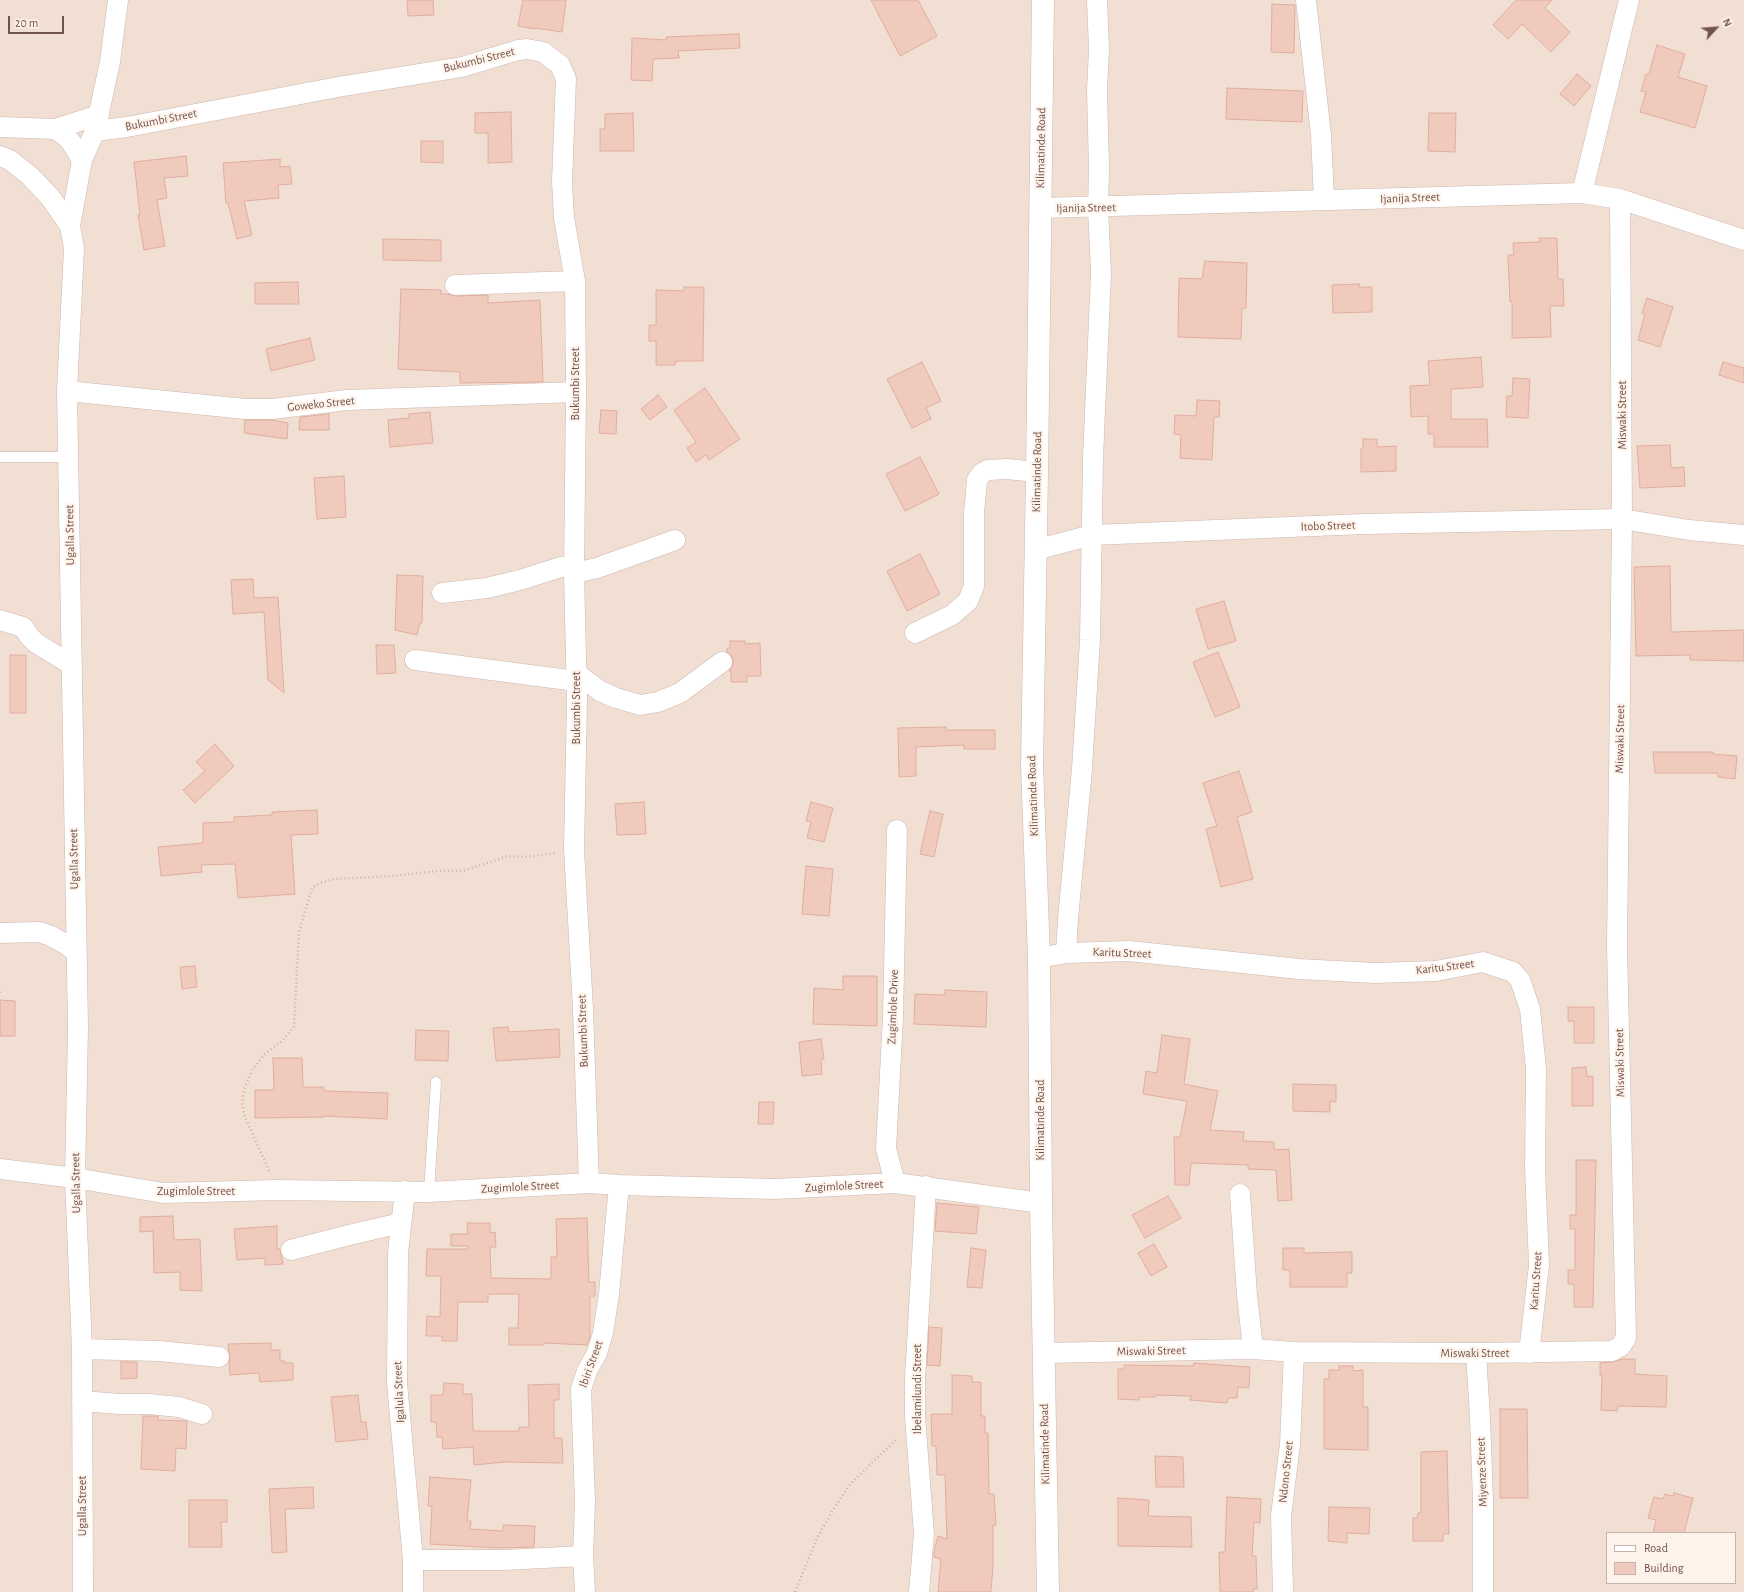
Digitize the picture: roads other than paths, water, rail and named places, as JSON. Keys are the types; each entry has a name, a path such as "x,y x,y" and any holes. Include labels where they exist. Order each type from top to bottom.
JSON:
{"main road":[{"name":"Kilimatinde Road","path":"1042,0 1032,765 1039,958 1043,1353 1048,1592"}],"street":[{"path":"70,226 82,160 97,123 110,62 118,0"},
{"path":"1066,953 1082,769 1090,640 1093,458 1100,273 1098,208 1099,168 1096,90 1099,50 1097,0"},
{"path":"1306,0 1321,135 1324,200"},
{"path":"1582,193 1629,0"},
{"name":"Bukumbi Street","path":"0,128 55,129 97,123 120,128 338,87 462,67 518,50 527,49 543,52 560,65 566,78 562,181 564,218 574,281 576,392 574,570 576,677 574,849 589,1183"},
{"path":"55,129 71,142 82,160"},
{"name":"Ugalla Street","path":"0,156 10,160 30,176 50,197 70,226 74,248 67,391 78,1027 75,1178 82,1349 83,1592"},
{"name":"Ijanija Street","path":"1040,208 1098,208 1582,193 1620,199 1744,240"},
{"name":"Miswaki Street","path":"1043,1353 1253,1349 1294,1352 1476,1353 1612,1351 1621,1346 1626,1338 1617,946 1622,519 1620,199"},
{"path":"455,285 574,281"},
{"name":"Goweko Street","path":"67,391 245,409 272,409 348,400 576,392"},
{"path":"915,633 952,615 968,601 974,586 974,513 977,480 982,473 988,470 1007,469 1037,472"},
{"name":"Itobo Street","path":"1035,550 1092,535 1364,524 1622,519 1689,530 1744,535"},
{"path":"442,592 487,588 520,580 561,567 574,570 597,568 675,540"},
{"path":"0,620 23,627 36,643 72,665"},
{"path":"415,660 576,677 600,691 616,698 640,705 658,702 680,693 722,662"},
{"name":"Zugimlole Drive","path":"895,1183 886,1149 893,1017 897,830"},
{"path":"0,933 39,932 57,939 76,952"},
{"name":"Karitu Street","path":"1039,958 1066,953 1129,951 1299,969 1375,973 1436,971 1483,962 1513,972 1520,980 1530,1009 1536,1070 1535,1169 1539,1265 1529,1352"},
{"name":"Zugimlole Street","path":"0,1168 75,1178 162,1193 277,1190 429,1192 589,1183 775,1189 895,1183 926,1186 1041,1203"},
{"name":"Ibiri Street","path":"585,1592 583,1556 585,1502 581,1389 587,1371 597,1353 603,1333 609,1294 619,1185"},
{"name":"Ibelamilundi Street","path":"919,1592 924,1534 915,1417 915,1379 926,1186"},
{"name":"Igalula Street","path":"405,1192 398,1253 397,1383 413,1560 413,1592"},
{"path":"1240,1194 1247,1295 1253,1349"},
{"path":"291,1250 401,1223"},
{"path":"82,1349 159,1351 219,1357"},
{"name":"Ndono Street","path":"1283,1592 1281,1516 1290,1444 1294,1352"},
{"name":"Miyenze Street","path":"1476,1353 1483,1492 1483,1592"},
{"path":"82,1401 179,1407 202,1414"},
{"path":"413,1560 504,1560 583,1556"}],"lane":[{"path":"0,457 68,458"},
{"path":"429,1192 436,1082"}]}
